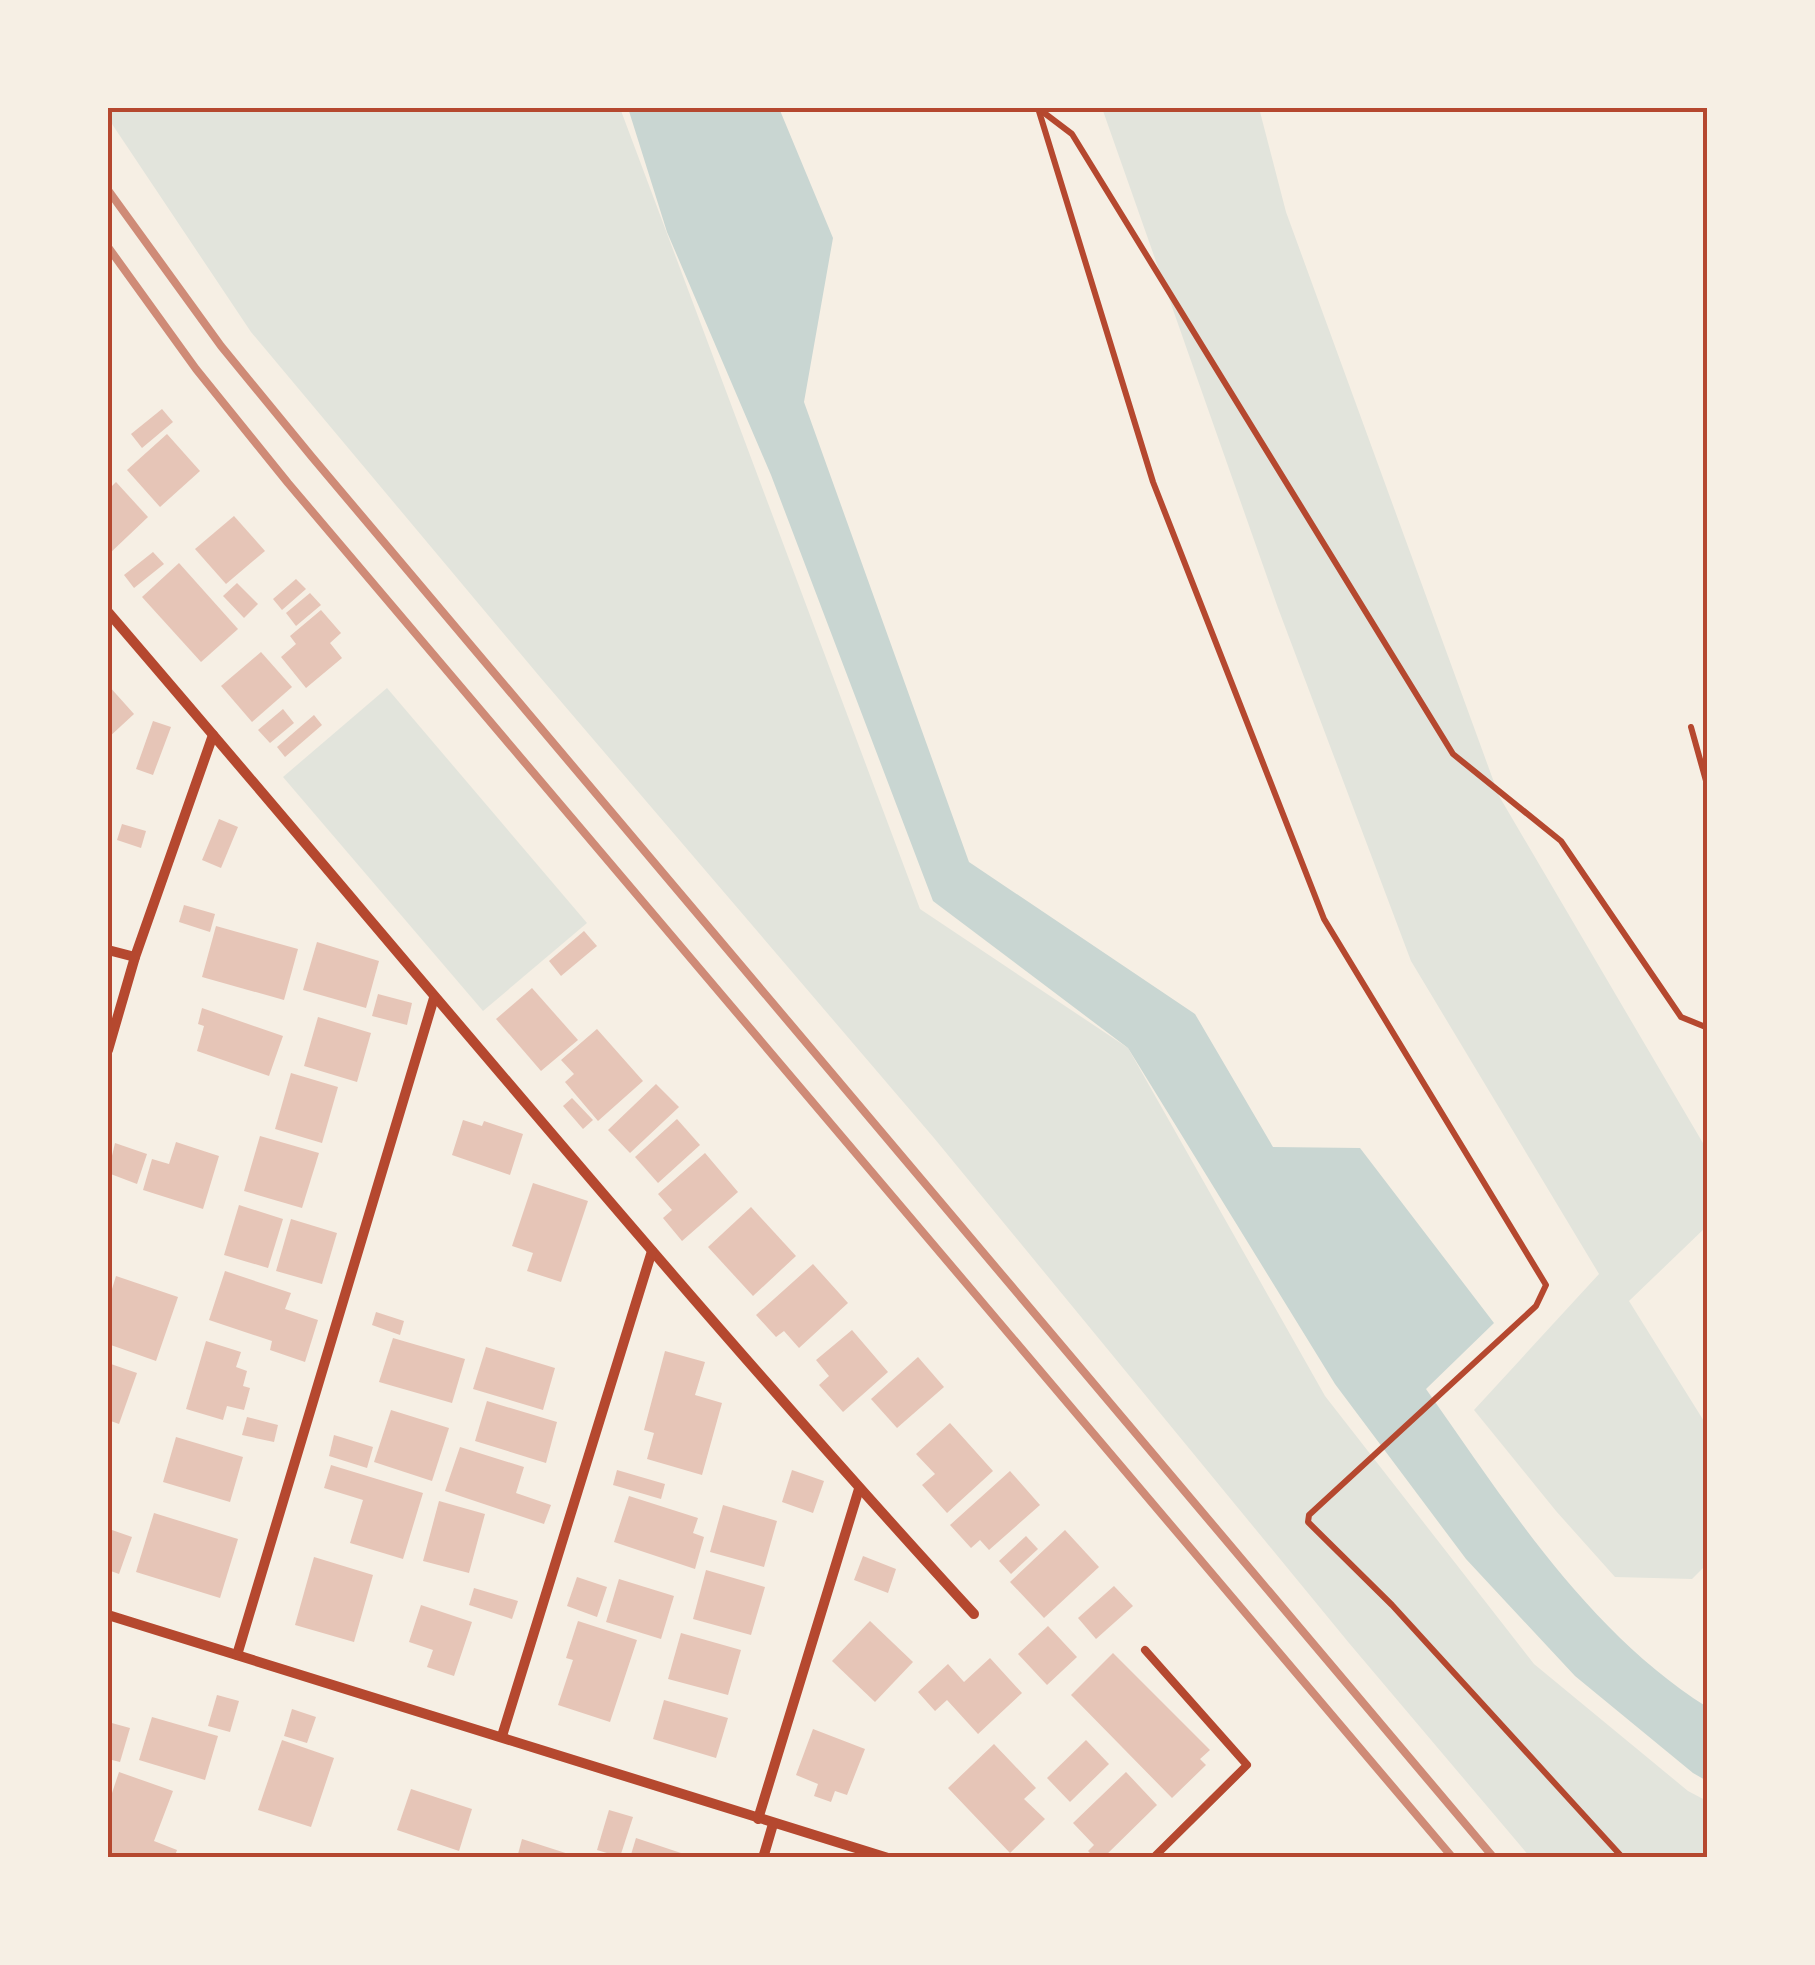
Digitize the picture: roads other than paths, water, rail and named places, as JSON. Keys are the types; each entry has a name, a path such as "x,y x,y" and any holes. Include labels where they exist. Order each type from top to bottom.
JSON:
{"street":[{"path":"108,612 652,1251 859,1489 974,1614"},
{"path":"108,1050 135,957 213,735"},
{"path":"108,950 135,957"},
{"path":"236,1655 434,998"},
{"path":"502,1736 652,1251"},
{"path":"758,1819 859,1489"},
{"path":"108,1615 888,1858"},
{"path":"763,1858 773,1824"}],"lane":[{"path":"1145,1650 1248,1765 1153,1858"}],"railway":[{"path":"108,190 221,346 312,457 1494,1858"},
{"path":"108,247 196,369 288,483 1453,1858"}]}
